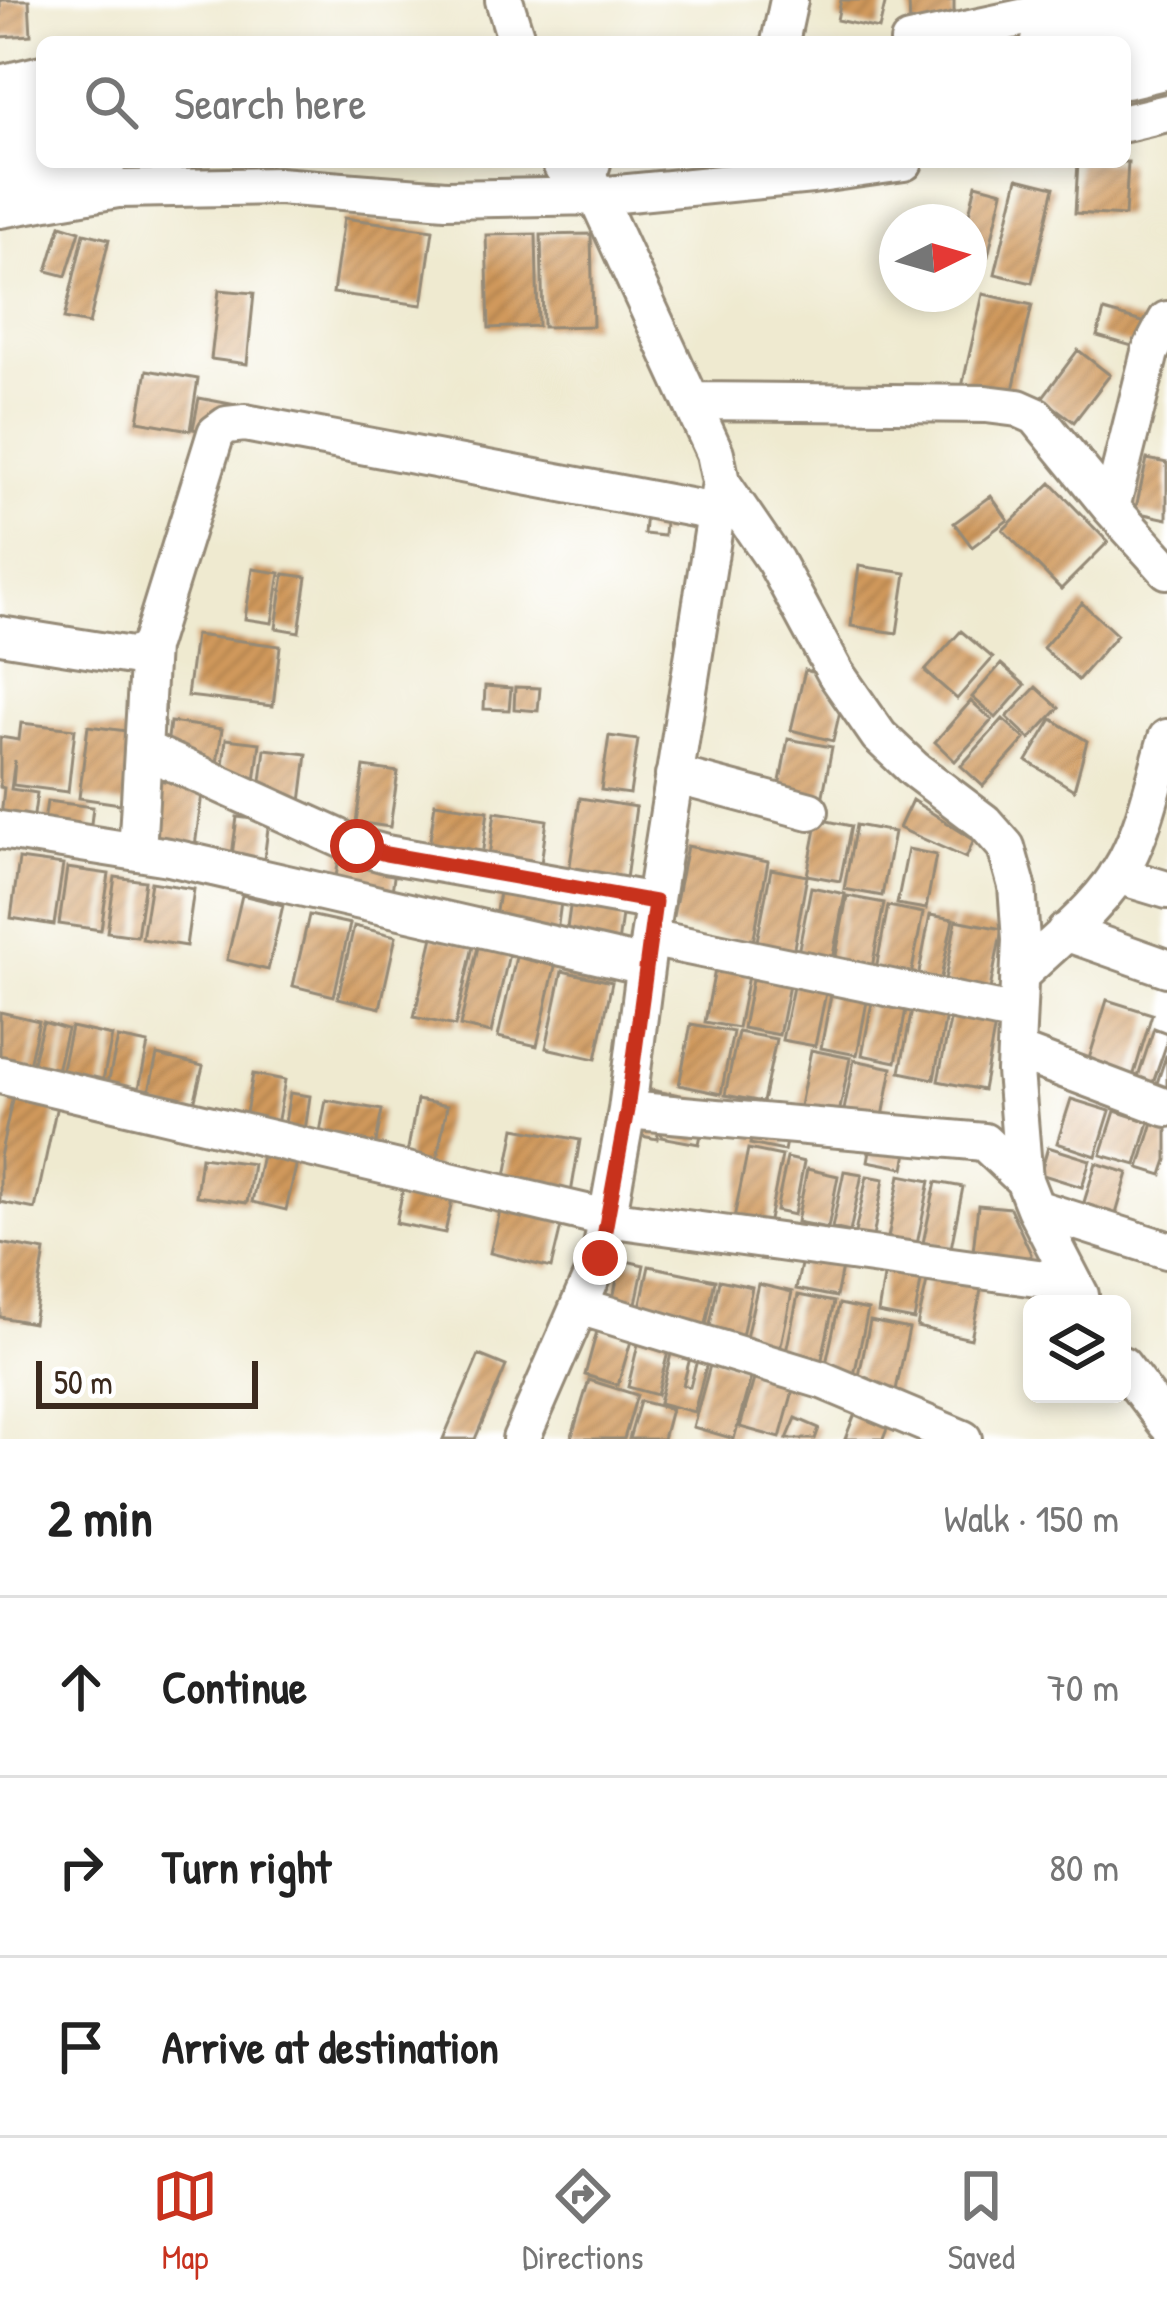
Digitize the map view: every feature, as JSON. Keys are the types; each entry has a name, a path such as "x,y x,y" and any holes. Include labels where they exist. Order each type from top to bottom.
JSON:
{"highway":[{"path":"1073,36 1167,13"},
{"path":"1131,70 1167,62"},
{"path":"0,123 36,119"},
{"path":"0,176 56,168"}],"street":[{"path":"504,0 515,36"},
{"path":"781,36 789,0"},
{"path":"937,36 1105,0"},
{"path":"0,84 36,75"},
{"path":"1131,122 1167,113"},
{"path":"0,209 118,189 278,186 446,199 583,170 712,182 862,168"},
{"path":"535,1435 600,1258 627,1110 718,497 716,453 583,170"},
{"path":"1111,508 1150,352 1167,320"},
{"path":"692,400 1018,408 1036,416 1167,570"},
{"path":"137,852 149,647 216,433 227,425 245,423 718,497 775,561 836,674 879,736 914,770 984,822 1006,847 1017,886 1021,940 1015,1071 1029,1194"},
{"path":"0,635 131,656 149,647"},
{"path":"1019,976 1117,875 1136,839 1167,738"},
{"path":"143,748 357,846 650,936"},
{"path":"674,775 810,811"},
{"path":"0,830 650,936 1017,1014"},
{"path":"1117,875 1167,890"},
{"path":"1065,932 1167,968"},
{"path":"1016,1052 1167,1108"},
{"path":"0,1075 607,1218 1079,1293"},
{"path":"627,1110 984,1142 1029,1194 1079,1293"},
{"path":"1029,1194 1167,1250"},
{"path":"579,1306 822,1380 964,1439"},
{"path":"1131,1377 1167,1424"}],"building":[{"path":"0,0 29,0 31,35 0,37"},
{"path":"841,0 886,0 879,29 837,20"},
{"path":"954,0 954,27 910,28 909,1"},
{"path":"1078,168 1128,168 1125,216 1075,213"},
{"path":"1018,178 1054,187 1032,283 995,274"},
{"path":"976,184 1003,191 988,256 987,204 971,204"},
{"path":"344,218 433,230 422,305 333,293"},
{"path":"61,225 80,231 66,276 47,271"},
{"path":"84,233 109,239 89,324 64,319"},
{"path":"536,234 538,326 489,328 486,235"},
{"path":"591,234 593,326 543,327 541,235"},
{"path":"219,290 254,293 247,364 211,359"},
{"path":"987,295 1032,305 1011,399 962,387 979,312 987,312"},
{"path":"1104,311 1146,323 1139,348 1097,336"},
{"path":"1078,350 1110,375 1074,422 1042,398"},
{"path":"147,370 198,379 190,430 138,421"},
{"path":"199,398 241,406 235,437 193,429"},
{"path":"1147,459 1167,463 1167,519 1135,512"},
{"path":"1051,483 1108,542 1061,589 1003,530"},
{"path":"648,491 667,493 664,536 644,534"},
{"path":"991,496 1008,520 972,547 954,523"},
{"path":"859,566 906,573 897,633 851,626"},
{"path":"253,569 280,573 272,623 245,619"},
{"path":"284,574 307,577 299,632 276,628"},
{"path":"1082,603 1117,635 1078,680 1043,648"},
{"path":"961,631 993,658 957,699 925,671"},
{"path":"195,635 280,646 273,706 187,696"},
{"path":"1001,664 1025,685 996,718 972,697"},
{"path":"805,670 815,673 840,711 833,741 791,730"},
{"path":"485,686 511,688 509,710 484,709"},
{"path":"515,687 540,688 538,711 514,709"},
{"path":"1036,687 1059,708 1030,739 1007,717"},
{"path":"971,701 992,720 955,761 935,742"},
{"path":"1003,719 1025,739 983,786 961,766"},
{"path":"1052,719 1087,741 1074,790 1027,761"},
{"path":"170,722 222,729 215,777 164,770"},
{"path":"21,723 75,729 68,792 13,785 15,760 11,789 37,793 33,822 1,818 0,737 19,740"},
{"path":"88,726 142,733 134,806 79,798"},
{"path":"609,736 638,740 630,794 601,790"},
{"path":"226,739 260,743 253,797 220,792"},
{"path":"788,739 832,747 820,811 776,803"},
{"path":"265,749 307,754 301,802 259,797"},
{"path":"364,767 398,772 390,827 356,822"},
{"path":"149,779 203,786 192,869 139,862"},
{"path":"580,798 636,807 625,886 568,878"},
{"path":"912,800 974,840 966,858 899,828"},
{"path":"47,801 93,807 87,857 40,851"},
{"path":"435,803 488,811 481,864 428,855"},
{"path":"495,812 547,820 540,871 488,864"},
{"path":"237,817 269,821 261,883 229,879"},
{"path":"818,819 851,826 840,881 807,875"},
{"path":"856,825 894,832 882,896 844,889"},
{"path":"343,832 399,840 391,899 334,890"},
{"path":"687,846 768,862 753,942 671,926"},
{"path":"908,849 936,855 926,909 897,904"},
{"path":"19,859 63,865 54,925 11,918"},
{"path":"67,868 109,874 101,930 59,924"},
{"path":"771,869 807,876 793,953 756,946"},
{"path":"115,877 145,881 137,936 107,932"},
{"path":"151,882 194,889 186,946 142,939"},
{"path":"500,886 562,895 555,946 492,936"},
{"path":"573,886 625,894 615,965 563,957"},
{"path":"811,887 845,894 831,965 797,958"},
{"path":"242,895 283,905 268,970 227,960"},
{"path":"847,896 884,903 871,973 834,966"},
{"path":"888,906 923,913 910,981 875,974"},
{"path":"309,915 350,924 334,996 293,986"},
{"path":"930,915 953,919 939,987 917,983"},
{"path":"956,920 1002,929 989,994 944,985"},
{"path":"354,926 396,936 380,1008 338,998"},
{"path":"433,937 473,946 455,1026 414,1017"},
{"path":"478,947 509,954 491,1033 460,1026"},
{"path":"719,949 752,955 738,1028 705,1022"},
{"path":"516,957 555,966 537,1046 498,1037"},
{"path":"756,958 793,965 779,1035 743,1028"},
{"path":"562,971 612,982 596,1059 546,1048"},
{"path":"794,982 827,988 815,1046 782,1040"},
{"path":"832,989 868,996 857,1055 821,1048"},
{"path":"873,997 907,1004 896,1062 862,1055"},
{"path":"1107,1000 1152,1014 1130,1087 1085,1072"},
{"path":"913,1004 947,1010 934,1079 900,1072"},
{"path":"952,1011 996,1020 983,1090 938,1081"},
{"path":"0,1012 39,1021 25,1081 0,1075"},
{"path":"43,1022 67,1029 53,1087 28,1081"},
{"path":"691,1024 733,1032 721,1094 679,1085"},
{"path":"71,1027 112,1036 100,1095 58,1087"},
{"path":"1154,1028 1167,1033 1167,1043 1149,1094 1134,1089"},
{"path":"738,1032 776,1039 763,1102 725,1095"},
{"path":"118,1038 148,1044 136,1103 105,1097"},
{"path":"811,1050 850,1058 839,1114 800,1106"},
{"path":"157,1055 203,1066 191,1116 146,1105"},
{"path":"1167,1056 1167,1099 1153,1095"},
{"path":"854,1060 892,1068 882,1122 843,1115"},
{"path":"253,1074 285,1080 275,1136 243,1130"},
{"path":"651,1090 666,1093 657,1139 642,1136"},
{"path":"290,1093 310,1096 303,1144 282,1141"},
{"path":"670,1093 708,1101 699,1144 661,1137"},
{"path":"13,1095 57,1105 35,1209 0,1202 0,1157"},
{"path":"1071,1099 1110,1111 1096,1156 1057,1143"},
{"path":"326,1100 382,1110 374,1153 318,1143"},
{"path":"417,1100 447,1106 435,1170 405,1165"},
{"path":"1115,1111 1149,1122 1136,1165 1101,1155"},
{"path":"756,1115 790,1122 784,1151 750,1144"},
{"path":"1153,1122 1167,1126 1162,1175 1139,1168"},
{"path":"515,1128 580,1140 570,1199 504,1187"},
{"path":"872,1140 908,1147 904,1168 868,1161"},
{"path":"1048,1147 1090,1160 1082,1187 1040,1174"},
{"path":"748,1149 782,1156 766,1235 732,1228"},
{"path":"263,1150 298,1158 286,1210 252,1202"},
{"path":"201,1157 253,1164 247,1203 196,1196"},
{"path":"787,1158 804,1162 794,1215 776,1211"},
{"path":"1096,1163 1128,1173 1114,1221 1081,1212"},
{"path":"807,1169 838,1176 828,1228 797,1222"},
{"path":"844,1171 862,1174 850,1232 832,1228"},
{"path":"406,1175 455,1186 445,1233 396,1223"},
{"path":"900,1175 930,1181 917,1244 888,1238"},
{"path":"867,1176 884,1179 873,1237 855,1233"},
{"path":"936,1182 963,1187 951,1248 923,1243"},
{"path":"502,1203 563,1218 551,1268 490,1253"},
{"path":"978,1205 1010,1208 1031,1254 1028,1276 971,1271"},
{"path":"807,1235 847,1243 836,1297 796,1289"},
{"path":"0,1243 45,1251 33,1323 0,1317"},
{"path":"888,1253 925,1260 914,1320 878,1313"},
{"path":"621,1260 644,1265 630,1332 607,1328"},
{"path":"649,1266 715,1280 701,1349 634,1335"},
{"path":"930,1268 983,1280 971,1339 917,1327"},
{"path":"719,1280 752,1287 738,1357 705,1350"},
{"path":"758,1284 792,1292 777,1364 742,1356"},
{"path":"798,1295 834,1302 819,1373 783,1366"},
{"path":"839,1304 868,1310 853,1380 824,1373"},
{"path":"870,1321 909,1329 894,1399 856,1391"},
{"path":"597,1331 631,1341 618,1385 585,1375"},
{"path":"638,1344 668,1352 657,1395 628,1387"},
{"path":"671,1354 690,1358 683,1385 690,1387 697,1360 707,1363 694,1412 659,1403"},
{"path":"479,1355 506,1366 475,1439 443,1439"},
{"path":"712,1358 753,1370 734,1439 693,1427"},
{"path":"757,1369 796,1380 780,1438 740,1427"},
{"path":"589,1380 637,1395 624,1439 571,1439"},
{"path":"640,1401 671,1409 663,1439 629,1439"},
{"path":"858,1406 891,1419 883,1439 845,1439"},
{"path":"796,1418 819,1428 815,1439 787,1439"}],"route":[{"path":"357,846 655,902 627,1110 600,1258"}]}
